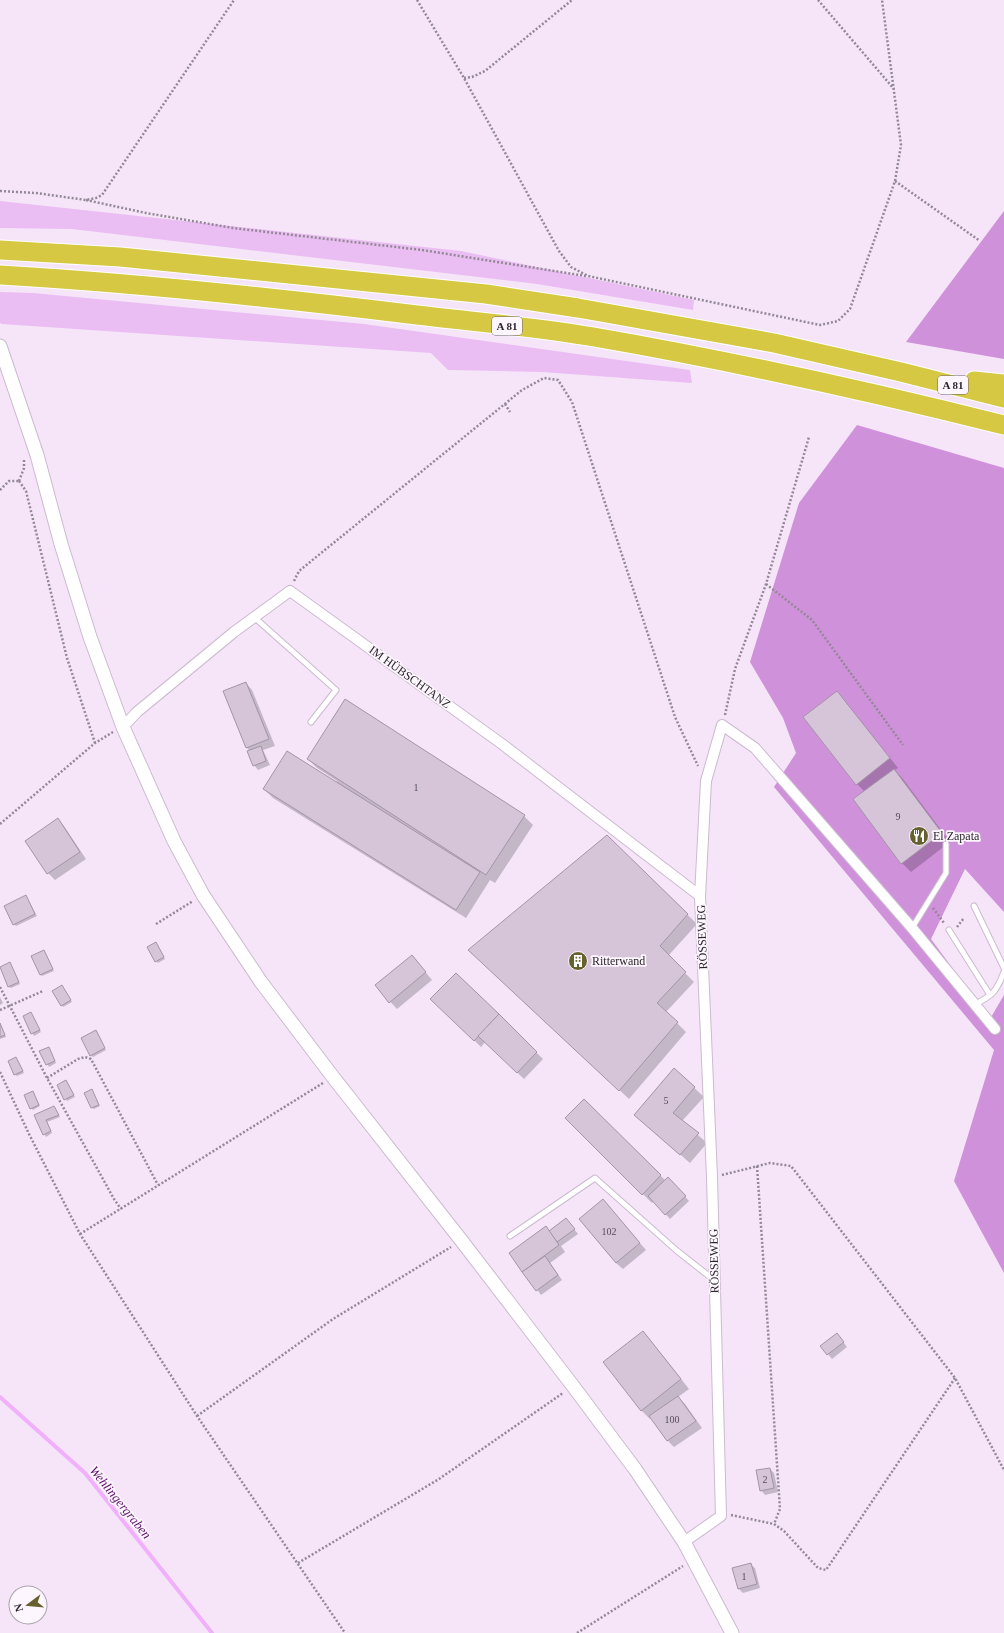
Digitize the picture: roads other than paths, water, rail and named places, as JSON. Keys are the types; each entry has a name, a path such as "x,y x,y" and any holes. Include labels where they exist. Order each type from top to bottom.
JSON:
{"highway":[{"name":"A 81","path":"0,250 120,257 486,294 578,308 774,343 901,372 1004,398"},
{"name":"A 81","path":"2,275 276,297 593,337 782,373 883,395 1004,425"},
{"path":"901,372 1004,384"}],"street":[{"path":"0,346 37,454 61,544 90,637 123,727 174,841 203,895 261,982 333,1077 461,1240 635,1469 684,1542 732,1633"},
{"name":"IM HÜBSCHTANZ","path":"254,616 290,591 502,744 700,896"},
{"path":"123,727 137,712 254,616"},
{"name":"RÖSSEWEG","path":"684,1542 721,1516 712,1177 700,896 706,781 722,725 755,748 912,928"},
{"path":"912,928 995,1029"}],"lane":[{"path":"254,616 336,690 311,722"},
{"path":"912,928 946,873 946,844"},
{"path":"974,906 1004,968"},
{"path":"950,930 990,995"},
{"path":"975,1004 986,999 998,987 1004,972"},
{"path":"510,1236 595,1178 676,1250 715,1280"}],"waterway":[{"name":"Wehlingergraben","path":"0,1397 85,1473 212,1633"}],"place":[{"name":"El Zapata","path":"919,836"},
{"name":"Ritterwand","path":"578,961"}]}
